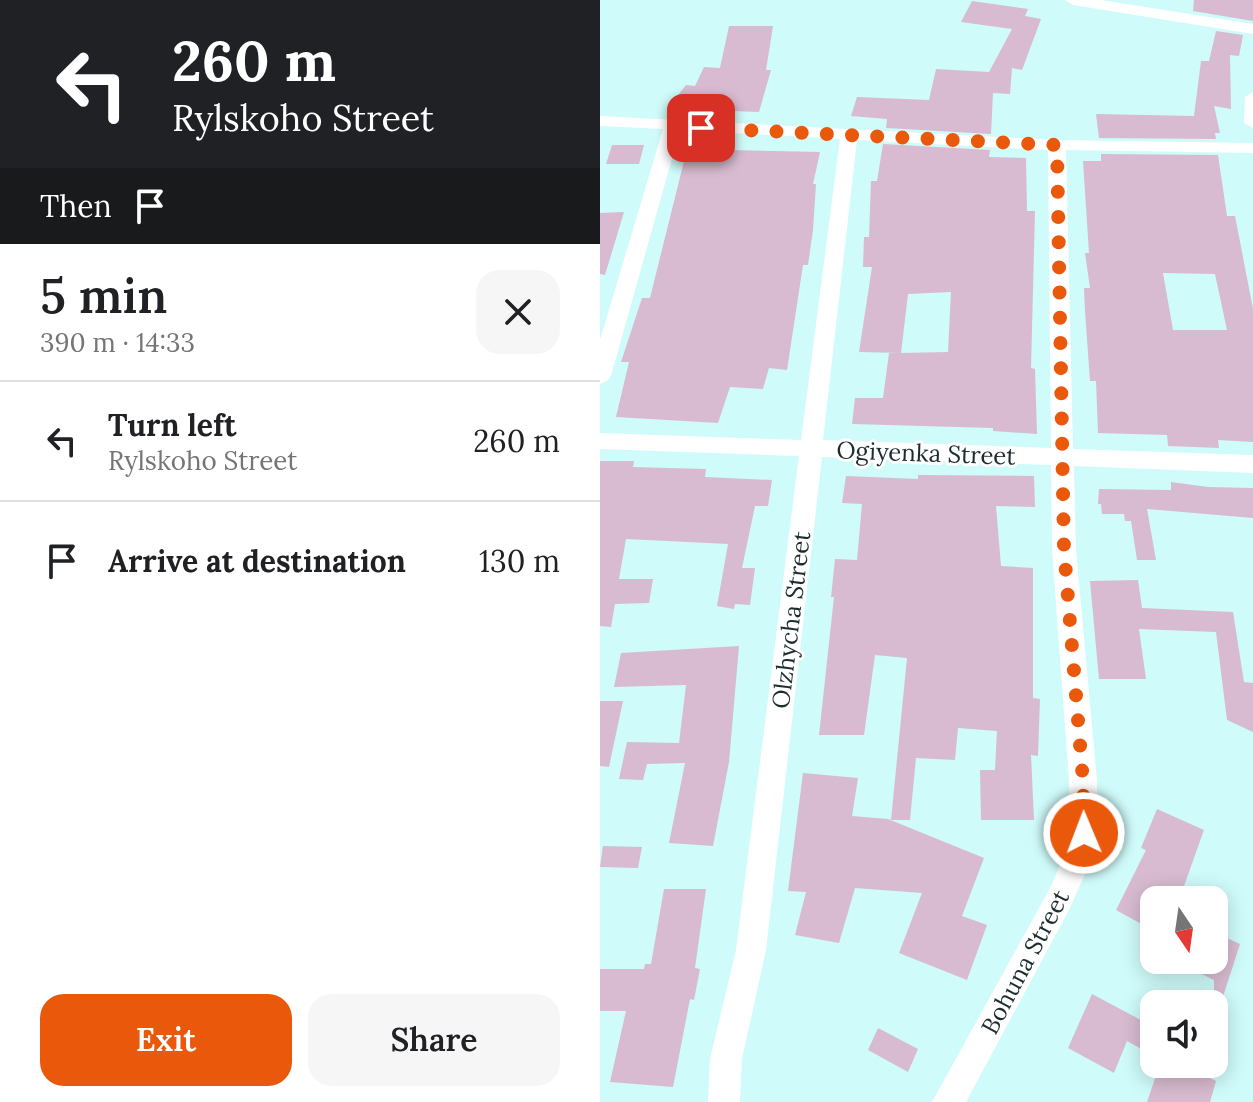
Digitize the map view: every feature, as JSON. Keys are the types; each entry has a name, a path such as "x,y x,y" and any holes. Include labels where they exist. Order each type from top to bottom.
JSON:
{"street":[{"path":"1073,0 1253,29"},
{"path":"1253,97 1253,123"},
{"path":"600,121 1057,145 1253,148"},
{"path":"600,376 672,127"},
{"name":"Olzhycha Street","path":"724,1102 726,1059 751,950 849,135"},
{"name":"Bohuna Street","path":"948,1102 1044,928 1081,849 1083,781 1066,601 1057,145"},
{"name":"Ogiyenka Street","path":"600,441 1253,464"}],"building":[{"path":"1194,0 1253,0 1253,21 1193,11"},
{"path":"972,1 1028,9 1025,16 1041,19 1022,70 1012,68 1010,94 993,93 991,134 886,128 887,119 851,116 857,97 929,100 936,69 989,72 1012,29 961,22"},
{"path":"729,26 773,26 766,70 771,70 759,112 705,110 671,104 686,85 695,86 704,67 720,68"},
{"path":"1216,31 1243,35 1239,56 1230,55 1231,109 1214,106 1220,133 1215,133 1216,139 1099,138 1096,114 1194,116 1201,61 1209,61"},
{"path":"883,144 990,150 989,157 1026,158 1027,211 1035,211 1031,368 1035,369 1037,434 993,431 993,428 852,424 855,398 883,398 889,353 900,353 859,352 872,267 863,267 864,237 869,237 871,181 877,181","holes":["951,292 948,352 901,353 908,294"]},
{"path":"612,145 644,145 639,164 606,164"},
{"path":"687,149 820,152 813,184 816,184 808,265 803,265 787,370 769,368 763,389 730,387 718,423 616,417 629,362 621,362 642,298 650,298"},
{"path":"1101,154 1218,155 1227,216 1235,216 1253,309 1253,442 1218,440 1219,448 1168,446 1167,435 1098,433 1096,381 1090,381 1085,311 1084,288 1090,288 1085,253 1089,253 1083,161 1101,161","holes":["1163,273 1215,274 1227,330 1173,330"]},
{"path":"624,212 605,275 600,274 600,213"},
{"path":"600,461 634,461 633,467 706,469 705,477 772,480 768,506 755,506 742,568 755,568 750,605 735,604 734,609 717,606 728,544 626,539 619,579 653,579 649,603 615,604 611,627 600,626"},
{"path":"918,475 1034,476 1035,507 996,506 1001,566 1033,568 1033,698 1040,699 1038,756 1031,755 1034,820 981,820 980,770 995,770 997,731 958,728 955,760 916,758 910,820 891,820 907,658 875,655 864,735 819,735 834,597 831,597 835,559 857,560 862,504 842,503 846,476 918,479"},
{"path":"1171,482 1253,488 1253,518 1147,509 1156,560 1137,560 1131,521 1125,521 1124,514 1102,514 1101,504 1098,504 1099,489 1171,490"},
{"path":"1138,580 1142,608 1233,612 1244,682 1253,683 1253,732 1227,720 1216,632 1139,629 1146,679 1099,679 1090,581"},
{"path":"739,646 729,762 713,846 669,843 685,763 647,764 643,780 619,779 627,742 679,743 686,685 614,687 621,653"},
{"path":"600,701 623,701 609,767 600,766"},
{"path":"803,773 858,778 852,816 888,819 984,858 962,916 987,925 967,980 899,953 922,893 855,888 839,943 795,935 806,892 788,891"},
{"path":"1157,809 1204,830 1184,886 1140,886 1140,923 1116,910 1146,850 1141,848"},
{"path":"603,846 642,847 638,868 600,867"},
{"path":"664,889 706,889 695,968 700,969 694,1000 690,999 673,1087 610,1082 626,1011 600,1011 600,969 644,969 645,964 651,964"},
{"path":"1228,938 1240,944 1225,990 1214,990 1214,980 1201,974 1228,974"},
{"path":"1092,994 1140,1020 1140,1048 1127,1041 1114,1073 1068,1048"},
{"path":"878,1028 918,1049 908,1072 868,1050"},
{"path":"1155,1078 1210,1078 1216,1081 1210,1102 1147,1102"}],"route":[{"path":"701,128 1057,145 1064,549 1083,781 1084,833"}]}
